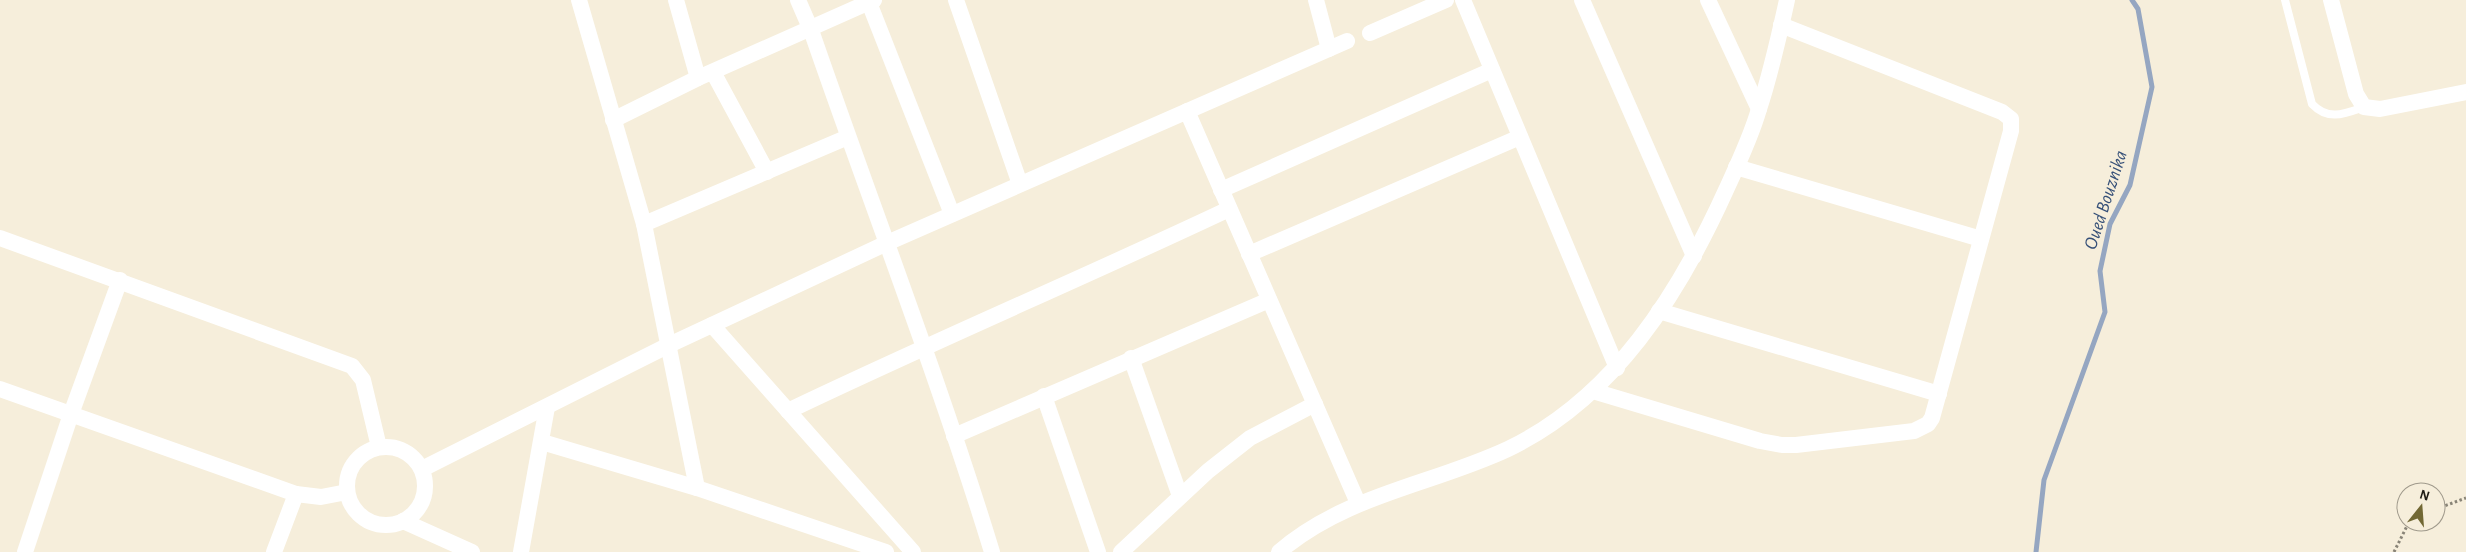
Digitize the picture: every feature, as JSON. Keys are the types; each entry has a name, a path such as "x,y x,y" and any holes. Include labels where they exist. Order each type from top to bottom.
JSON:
{"street":[{"path":"579,0 644,224 697,488"},
{"path":"676,0 706,75 767,172"},
{"path":"798,0 811,30 887,243 992,552"},
{"path":"956,0 1020,184"},
{"path":"1316,0 1329,49"},
{"path":"1370,33 1446,0"},
{"path":"1463,0 1617,368"},
{"path":"1582,0 1694,256"},
{"path":"1708,0 1759,109"},
{"path":"1279,552 1318,524 1358,503 1508,449 1558,417 1593,391 1617,368 1659,311 1694,256 1736,167 1759,109 1787,0"},
{"path":"2331,0 2356,94 2364,108 2380,109 2466,92"},
{"path":"613,120 706,75 811,30 870,1 952,214"},
{"path":"1593,391 1760,441 1782,445 1921,428 1932,418 2013,125 2007,115 1781,25"},
{"path":"422,469 669,345 887,243 1348,41"},
{"path":"1221,190 1492,70"},
{"path":"1187,111 1358,503"},
{"path":"644,224 848,137"},
{"path":"1249,254 1520,137"},
{"path":"1736,167 1981,239"},
{"path":"788,411 922,347 1062,287 1229,209"},
{"path":"0,238 120,280 352,366 363,380 379,447"},
{"path":"27,552 71,414 120,280"},
{"path":"954,436 1269,300"},
{"path":"1659,311 1939,394"},
{"path":"712,325 913,552"},
{"path":"1131,358 1180,496"},
{"path":"0,388 296,494 321,497 347,492"},
{"path":"1044,396 1098,552"},
{"path":"1121,552 1180,496 1250,438 1315,404"},
{"path":"521,552 547,407"},
{"path":"542,442 697,488 886,552"},
{"path":"389,447 409,454 422,469 425,490 423,500 418,509 403,521 382,525 372,523 356,511 347,492 348,477 354,463 369,450 389,447"},
{"path":"274,552 296,494"},
{"path":"403,521 472,552"}],"lane":[{"path":"2285,0 2312,104 2319,112 2330,116 2364,108"}],"path":[{"path":"2446,505 2466,498"},
{"path":"2394,552 2405,532"}],"waterway":[{"name":"Oued Bouznika","path":"2036,552 2044,480 2105,312 2100,271 2110,224 2130,185 2152,87 2138,9 2132,0"}]}
